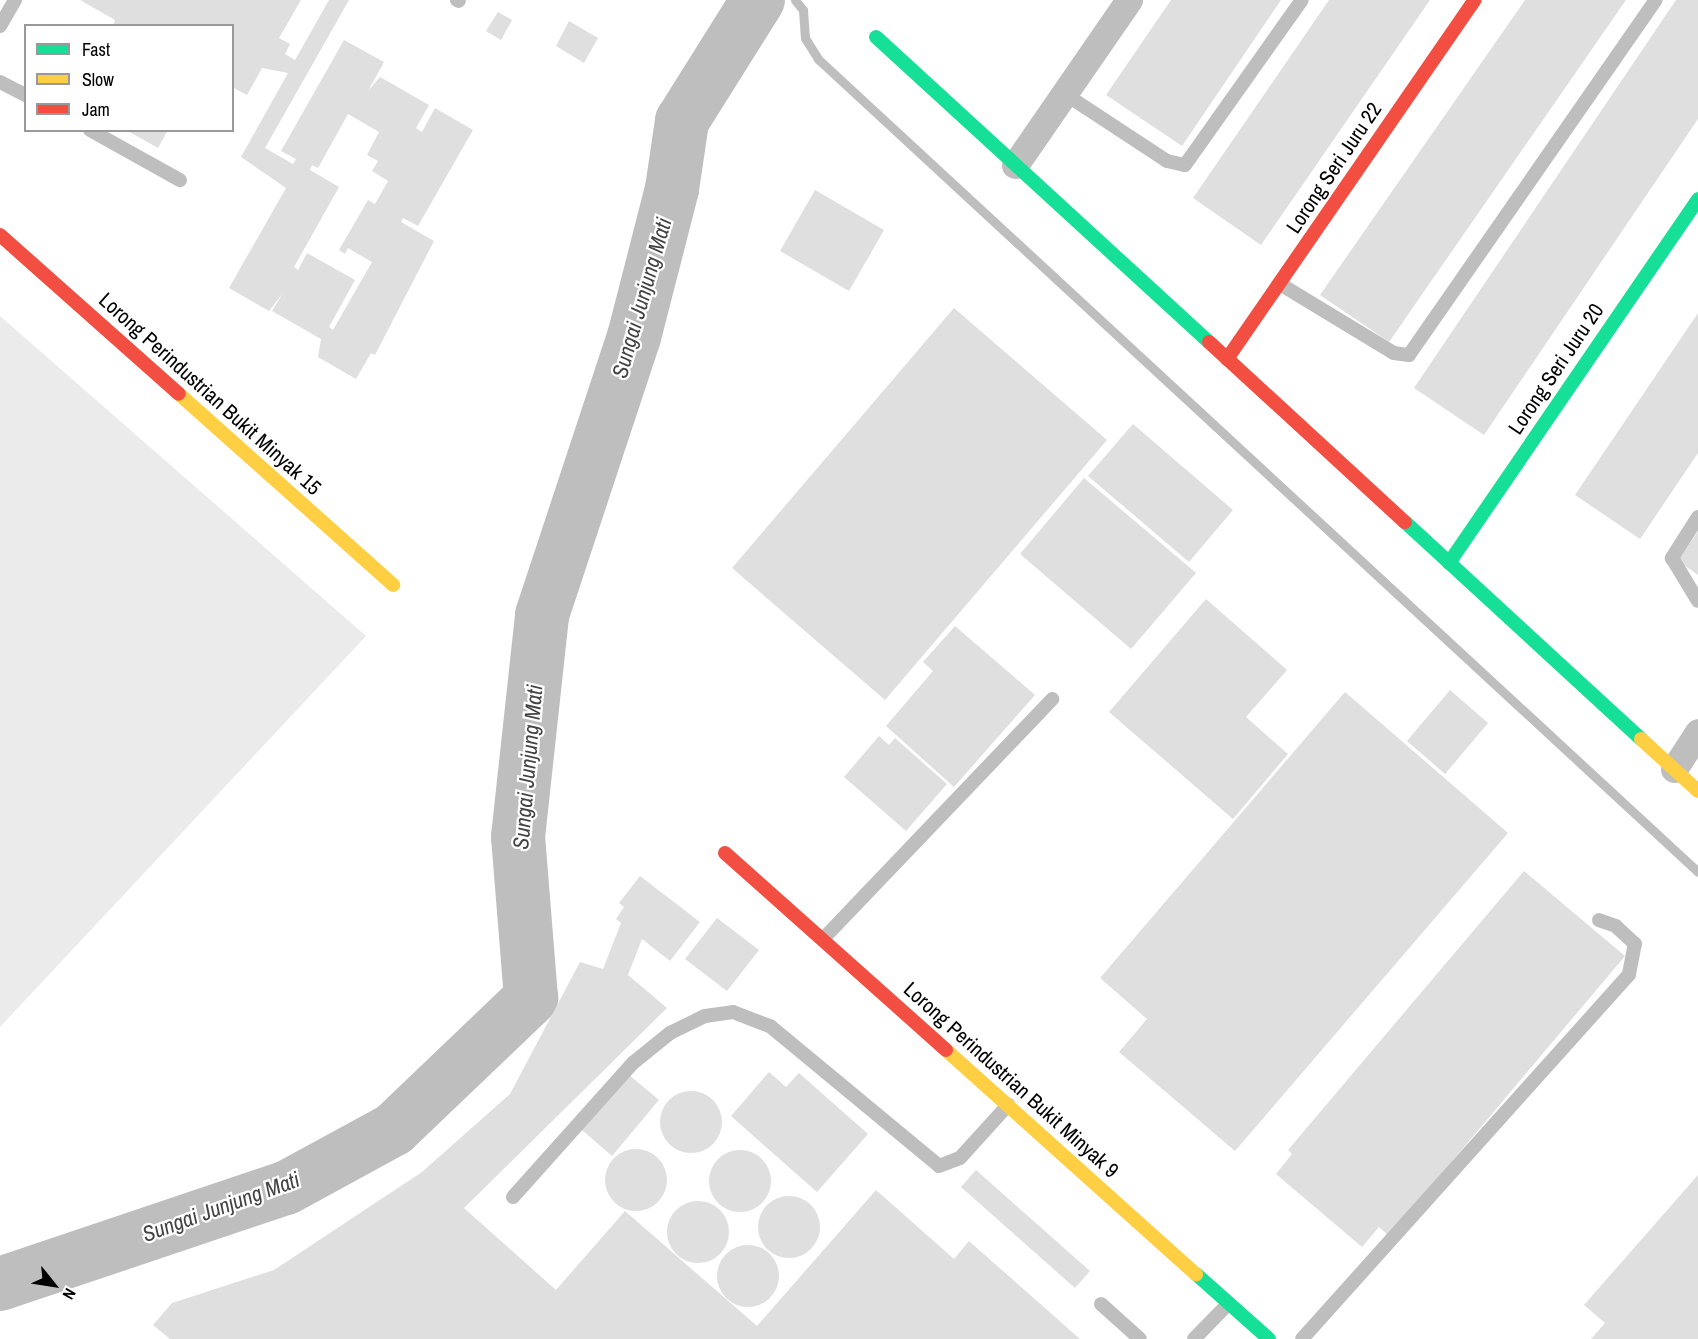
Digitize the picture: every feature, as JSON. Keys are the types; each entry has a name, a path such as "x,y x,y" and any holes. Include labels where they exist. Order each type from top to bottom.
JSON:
{"street":[{"path":"1015,165 1129,0"},
{"name":"Lorong Seri Juru 22","path":"1227,358 1475,0"},
{"path":"876,37 1698,791"},
{"name":"Lorong Seri Juru 20","path":"1449,563 1698,199"},
{"name":"Lorong Perindustrian Bukit Minyak 15","path":"0,235 393,585"},
{"path":"1674,769 1698,732"},
{"name":"Lorong Perindustrian Bukit Minyak 9","path":"725,853 1269,1339"}],"lane":[{"path":"0,27 15,0"},
{"path":"1065,94 1167,161 1185,165 1302,0"},
{"path":"1280,284 1394,353 1409,355 1656,0"},
{"path":"0,81 24,94"},
{"path":"94,132 180,180"},
{"path":"1698,517 1672,558 1698,601"},
{"path":"823,939 1052,699"},
{"path":"1302,1339 1629,974 1635,944 1616,926 1599,920"},
{"path":"513,1197 633,1063 670,1033 705,1016 733,1012 770,1026 939,1166 960,1158 1008,1106"},
{"path":"1194,1339 1229,1303"},
{"path":"1101,1304 1140,1339"}],"shaded area":[{"path":"0,316 366,636 0,1027"}],"building":[{"path":"80,0 301,0 279,38 290,44 285,54 295,60 329,0 349,0 265,148 293,164 296,159 281,151 344,40 384,62 368,91 380,77 429,105 416,128 422,132 435,108 473,130 418,226 403,218 401,222 434,241 375,355 371,353 356,379 318,357 321,339 272,311 283,293 269,311 229,288 286,188 241,157 288,73 262,68 247,95 234,88 234,24 114,24 115,20","holes":["348,114 379,132 367,155 378,161 372,171 388,181 375,204 368,200 339,250 345,254 348,248 372,262 333,330 329,327 355,280 307,253 298,270 294,267 339,187 310,170 312,165 318,168"]},
{"path":"1171,0 1281,0 1182,146 1106,95"},
{"path":"1329,0 1430,0 1261,245 1193,198"},
{"path":"1525,0 1626,0 1389,342 1320,295"},
{"path":"1676,0 1698,0 1698,119 1484,435 1414,388"},
{"path":"498,12 512,20 501,40 486,31"},
{"path":"569,21 598,38 584,63 556,46"},
{"path":"130,132 167,132 158,148"},
{"path":"815,190 884,230 849,291 780,251"},
{"path":"954,308 1107,440 885,700 732,568"},
{"path":"1698,313 1698,453 1640,539 1575,495"},
{"path":"1133,424 1233,510 1189,562 1088,476"},
{"path":"1084,478 1196,573 1131,649 1020,554"},
{"path":"1698,531 1698,575 1678,561"},
{"path":"1206,599 1287,670 1246,717 1288,754 1233,819 1109,712"},
{"path":"955,626 1035,695 954,787 886,726 933,671 923,662"},
{"path":"1450,690 1488,723 1445,774 1407,741"},
{"path":"1345,692 1508,833 1235,1151 1119,1052 1147,1019 1100,978"},
{"path":"879,736 889,745 895,738 947,784 906,831 844,777"},
{"path":"1524,871 1625,956 1389,1236 1379,1227 1362,1247 1276,1174 1292,1154 1288,1150"},
{"path":"640,876 700,922 670,961 642,939 628,975 667,1008 464,1208 556,1290 625,1211 757,1326 876,1190 954,1259 969,1241 1080,1339 170,1339 153,1325 172,1303 274,1270 422,1172 510,1094 580,962 603,969 621,923 616,919 624,907 619,903"},
{"path":"717,918 759,950 727,991 685,959"},
{"path":"769,1072 786,1087 799,1073 868,1134 817,1192 731,1116"},
{"path":"628,1074 659,1100 612,1156 582,1130"},
{"path":"685,1091 697,1091 713,1100 720,1110 722,1122 720,1134 713,1144 697,1153 685,1153 674,1148 665,1139 660,1128 660,1116 665,1105 674,1096"},
{"path":"630,1149 642,1149 658,1158 665,1168 667,1180 665,1192 658,1202 642,1211 630,1211 619,1206 610,1197 605,1186 605,1174 610,1163 619,1154"},
{"path":"734,1150 746,1150 762,1159 769,1169 771,1181 769,1193 762,1203 746,1212 734,1212 723,1207 714,1198 709,1187 709,1175 714,1164 723,1155"},
{"path":"976,1170 1090,1271 1075,1288 961,1187"},
{"path":"1698,1175 1698,1339 1591,1339 1605,1323 1584,1305"},
{"path":"783,1196 795,1196 811,1205 818,1215 820,1227 818,1239 811,1249 795,1258 783,1258 772,1253 763,1244 758,1233 758,1221 763,1210 772,1201"},
{"path":"692,1201 704,1201 720,1210 727,1220 729,1232 727,1244 720,1254 704,1263 692,1263 681,1258 672,1249 667,1238 667,1226 672,1215 681,1206"},
{"path":"742,1245 754,1245 770,1254 777,1264 779,1276 777,1288 770,1298 754,1307 742,1307 731,1302 722,1293 717,1282 717,1270 722,1259 731,1250"}],"waterway":[{"name":"Sungai Junjung Mati","path":"0,1284 286,1188 394,1129 531,998 518,837 542,615 634,337 672,189 682,121 758,0"},
{"path":"795,0 803,10 805,38 818,59 1698,872"}],"traffic: fast":[{"path":"876,37 1209,342"},
{"path":"1449,563 1698,199"},
{"path":"1405,522 1641,739"},
{"path":"1196,1274 1269,1339"}],"traffic: slow":[{"path":"179,394 393,585"},
{"path":"1641,739 1698,791"},
{"path":"946,1050 1196,1274"}],"traffic: jam":[{"path":"1227,359 1475,0"},
{"path":"0,235 179,394"},
{"path":"1209,342 1405,522"},
{"path":"725,853 946,1050"}]}
